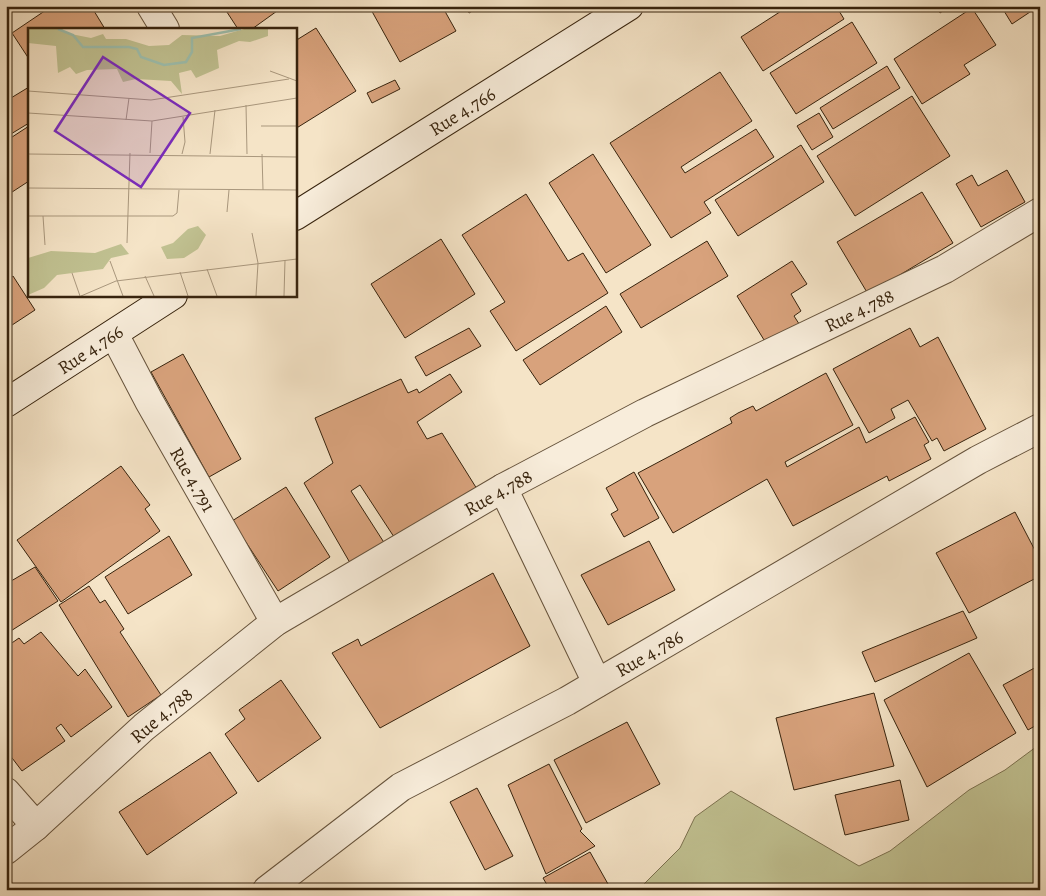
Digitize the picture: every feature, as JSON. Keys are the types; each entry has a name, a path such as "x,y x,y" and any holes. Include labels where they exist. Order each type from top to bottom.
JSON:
{"street":[{"path":"151,6 165,28"},
{"name":"Rue 4.766","path":"296,215 629,6"},
{"name":"Rue 4.788","path":"6,850 36,826 144,727 275,622 503,488 644,413 945,269 1040,212"},
{"name":"Rue 4.766","path":"6,403 171,296"},
{"name":"Rue 4.791","path":"114,334 149,401 275,622"},
{"name":"Rue 4.786","path":"267,890 400,787 568,701 970,465 1040,428"},
{"path":"503,488 597,684"},
{"path":"6,792 36,826"}],"green space":[{"path":"1040,744 1040,890 636,890 680,848 695,817 731,791 859,866 890,851 969,790 1005,770"}],"building":[{"path":"52,6 91,6 104,28 28,28 28,57 12,33"},
{"path":"223,6 284,6 253,28 237,28"},
{"path":"369,6 442,6 456,31 400,62"},
{"path":"465,6 481,6 469,13"},
{"path":"789,6 836,6 844,19 763,71 741,37"},
{"path":"935,6 950,6 940,13"},
{"path":"1001,6 1039,6 1012,24"},
{"path":"972,8 996,45 964,65 970,74 922,104 894,59"},
{"path":"852,22 877,63 796,114 770,73"},
{"path":"316,28 356,91 296,128 296,40"},
{"path":"887,66 900,88 833,129 820,108"},
{"path":"720,72 752,121 681,167 685,173 756,129 774,157 704,202 711,213 671,238 610,143"},
{"path":"395,80 400,89 372,103 367,93"},
{"path":"28,88 28,124 6,137 6,101"},
{"path":"912,96 950,156 855,216 817,156"},
{"path":"819,113 833,137 812,150 797,126"},
{"path":"28,127 28,182 6,196 6,141"},
{"path":"801,145 824,182 738,236 715,200"},
{"path":"593,154 651,245 606,273 549,183"},
{"path":"1007,170 1025,202 981,227 956,184 972,175 978,186"},
{"path":"922,192 953,243 868,294 837,242"},
{"path":"526,194 568,261 583,253 608,293 516,351 490,311 505,302 462,235"},
{"path":"441,239 475,294 405,338 371,284"},
{"path":"707,241 728,276 641,328 620,294"},
{"path":"792,261 807,284 791,294 801,311 794,316 803,330 769,348 737,296"},
{"path":"13,276 35,310 6,329 6,281"},
{"path":"606,306 622,332 540,385 523,360"},
{"path":"469,328 481,346 426,376 415,357"},
{"path":"910,328 920,347 938,337 986,429 944,451 937,438 932,441 908,400 891,409 895,418 869,433 833,369"},
{"path":"183,354 241,459 209,477 151,372"},
{"path":"826,373 853,425 785,462 787,467 859,427 866,443 915,417 929,442 924,445 931,459 889,481 887,476 793,526 767,479 673,533 638,473 732,423 730,418 738,413 753,406 756,411"},
{"path":"450,374 462,392 417,422 427,439 442,433 477,489 396,540 360,485 351,491 392,555 357,575 304,483 333,463 315,418 401,379 408,393 417,389 419,393"},
{"path":"121,466 150,505 145,509 160,531 61,602 17,540"},
{"path":"634,472 659,518 624,537 611,514 618,510 606,488"},
{"path":"286,487 330,557 278,591 232,521"},
{"path":"1015,512 1040,560 1040,576 969,613 936,553"},
{"path":"169,536 192,575 128,614 105,577"},
{"path":"649,541 675,590 608,625 581,575"},
{"path":"35,567 58,601 6,634 6,584"},
{"path":"493,573 530,646 380,728 332,653 358,639 361,646"},
{"path":"89,586 100,603 105,600 124,629 120,632 161,695 128,717 59,605"},
{"path":"963,611 977,638 875,682 862,652"},
{"path":"41,632 78,676 85,669 112,707 71,737 61,724 56,728 65,741 22,771 6,750 6,647 19,638 24,644"},
{"path":"969,653 1016,733 927,787 884,700"},
{"path":"1040,665 1040,723 1028,730 1003,685"},
{"path":"281,680 321,738 258,782 225,734 245,719 239,710"},
{"path":"874,693 894,766 794,790 776,718"},
{"path":"627,722 660,784 586,823 554,760"},
{"path":"210,752 237,793 147,855 119,812"},
{"path":"549,764 582,829 580,831 595,846 546,874 508,785"},
{"path":"900,780 909,820 845,835 835,795"},
{"path":"477,788 513,856 485,870 450,802"},
{"path":"590,852 608,884 597,890 550,890 543,878"}]}
